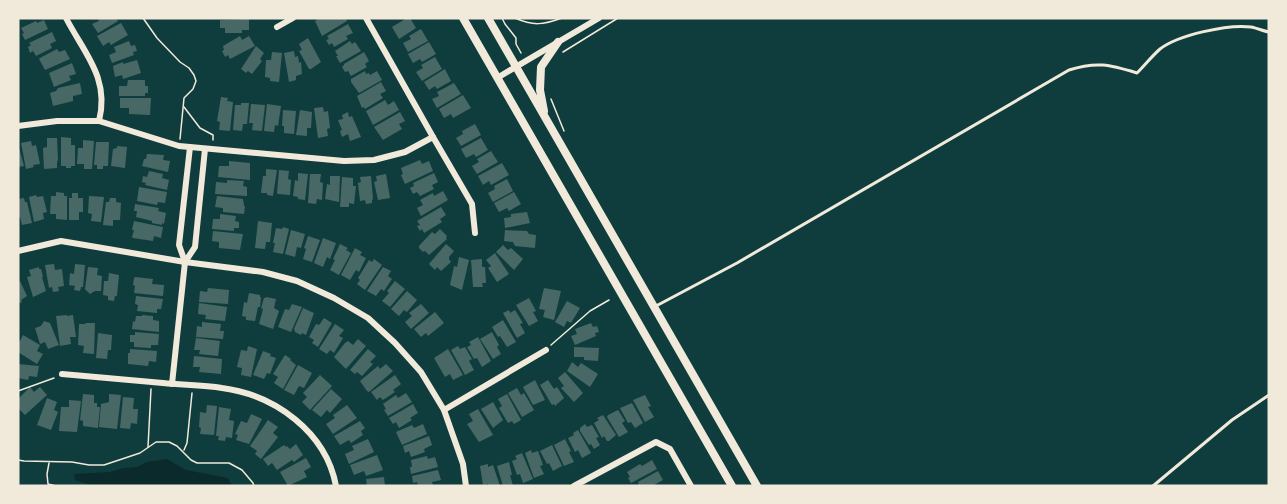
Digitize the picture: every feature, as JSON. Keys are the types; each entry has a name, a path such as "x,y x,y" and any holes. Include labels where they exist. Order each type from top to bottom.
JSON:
{"main road":[{"path":"463,18 732,486"},
{"path":"488,18 757,486"},
{"path":"545,117 540,90 541,67 558,42"}],"street":[{"path":"66,18 92,60 103,94 99,121"},
{"path":"277,27 293,18"},
{"path":"366,18 472,204 475,233"},
{"path":"497,78 599,18"},
{"path":"18,126 57,121 99,121 179,146 344,161 374,160 405,152 433,137"},
{"path":"172,384 185,262 179,245 190,147"},
{"path":"185,262 195,247 205,148"},
{"path":"18,251 62,242 263,272 297,281 334,298 368,318 421,372 444,410 463,464 466,486"},
{"path":"444,410 546,350"},
{"path":"62,374 224,388 264,399 293,416 318,442 333,470 336,486"},
{"path":"574,486 656,442 670,449 691,486"}],"lane":[{"path":"654,307 737,263 1069,70 1091,64 1118,67 1137,73 1160,49 1172,41 1201,32 1234,27 1252,27 1269,32"},
{"path":"1153,486 1232,420 1269,396"}],"path":[{"path":"143,18 156,38 189,68 196,81 193,90 184,98 182,135 179,146"},
{"path":"502,18 516,38 516,44"},
{"path":"515,18 532,24 544,24 562,18"},
{"path":"558,55 618,18"},
{"path":"184,106 200,128 213,135 213,149"},
{"path":"546,350 590,311 609,300"},
{"path":"18,391 62,374"},
{"path":"148,448 151,382"},
{"path":"183,451 187,443 192,386"},
{"path":"18,460 104,465 140,453 156,442 169,442 197,463 229,463 242,470 254,486"},
{"path":"49,462 48,484 56,486"}],"water":[{"path":"167,459 186,470 228,478 232,486 93,486 75,480 74,474 110,472"}],"building":[{"path":"98,18 116,18 118,21 98,33 92,24 99,21"},
{"path":"320,18 346,18 347,21 322,36 315,21"},
{"path":"410,18 416,28 399,39 392,27"},
{"path":"249,19 249,30 242,30 242,33 225,33 225,28 220,28 220,20"},
{"path":"44,20 48,29 25,40 21,28"},
{"path":"121,23 128,35 111,45 109,42 103,46 97,36"},
{"path":"348,24 353,33 346,36 348,39 334,47 332,43 329,45 326,40 329,39 327,36"},
{"path":"421,29 428,41 408,52 403,43 411,39 409,36"},
{"path":"52,32 56,41 50,44 52,48 36,56 33,51 30,53 29,43"},
{"path":"240,36 242,40 249,36 255,46 230,59 228,55 225,57 222,51 223,46"},
{"path":"308,38 321,62 311,69 299,51 302,50 299,44"},
{"path":"129,41 131,46 135,45 137,51 133,52 134,55 112,63 109,55 116,52 114,47"},
{"path":"350,41 352,44 355,42 361,51 340,63 335,51"},
{"path":"429,42 436,54 422,62 420,59 413,63 408,54"},
{"path":"256,46 264,53 260,59 262,61 252,74 248,71 246,73 241,69"},
{"path":"57,49 59,52 65,50 70,59 45,70 39,59"},
{"path":"294,51 295,57 298,56 299,63 301,62 302,74 296,76 296,80 289,82 284,53"},
{"path":"272,52 282,53 279,82 270,81 270,78 265,77 266,60 271,60"},
{"path":"364,52 369,61 365,64 367,67 351,76 348,71 345,72 342,67 344,64"},
{"path":"435,57 442,69 422,81 416,72 423,68 421,65"},
{"path":"137,60 141,73 123,79 122,75 115,77 113,66"},
{"path":"72,63 76,74 69,76 71,80 54,87 49,73"},
{"path":"445,69 451,81 437,89 435,86 429,90 424,82"},
{"path":"365,71 370,75 377,71 382,80 359,93 351,79"},
{"path":"128,80 145,80 148,93 145,93 145,96 119,96 119,86 127,86"},
{"path":"381,82 386,91 380,94 383,98 365,109 362,108 357,96"},
{"path":"80,83 82,94 73,96 73,101 53,106 50,93 58,88"},
{"path":"454,83 461,94 437,108 432,99 439,96 437,92"},
{"path":"463,95 471,108 453,118 451,114 444,118 439,109"},
{"path":"221,97 233,102 230,131 219,130 220,122 217,121"},
{"path":"120,98 151,98 150,115 129,114 129,108 120,108"},
{"path":"385,100 388,105 394,101 399,110 373,125 366,111"},
{"path":"241,103 249,103 247,124 243,124 242,131 233,130 235,105 241,105"},
{"path":"251,104 265,105 262,131 252,130 253,123 249,123"},
{"path":"267,104 281,106 278,126 275,125 274,132 264,131"},
{"path":"323,107 324,112 328,111 330,128 327,129 328,136 318,138 314,108"},
{"path":"283,110 296,111 294,134 284,133"},
{"path":"300,110 312,112 311,128 307,128 307,136 296,135"},
{"path":"348,112 361,137 350,141 348,134 342,137 338,120 343,119 342,115"},
{"path":"400,112 405,121 399,124 402,129 383,140 374,127"},
{"path":"475,124 481,135 461,146 456,138 463,134 462,131"},
{"path":"61,137 71,138 71,145 75,145 75,166 71,168 61,166"},
{"path":"47,138 57,138 57,168 44,169 43,148 47,147"},
{"path":"481,138 488,150 476,157 474,154 466,158 461,149"},
{"path":"83,140 94,141 92,169 84,169 84,164 77,164 78,148 83,148"},
{"path":"31,141 32,146 36,145 40,164 26,169 21,143"},
{"path":"96,142 109,142 108,166 103,166 103,169 97,169 97,165 94,165"},
{"path":"18,144 24,166 18,167"},
{"path":"117,146 127,147 125,168 111,166 113,149"},
{"path":"491,151 498,162 477,174 472,166 479,162 477,159"},
{"path":"147,154 164,155 163,160 170,161 168,172 142,166"},
{"path":"420,160 422,164 429,161 433,171 405,184 401,168"},
{"path":"229,161 250,163 250,180 218,177 219,166 229,166"},
{"path":"502,163 509,175 491,185 489,181 483,185 478,176"},
{"path":"266,169 277,170 273,196 261,193"},
{"path":"279,170 289,171 290,195 277,193"},
{"path":"149,171 163,174 162,178 169,180 167,190 145,185 146,183 142,182 143,176 147,177"},
{"path":"298,173 308,174 305,200 293,196"},
{"path":"434,173 438,182 432,185 434,189 420,196 417,192 413,194 410,188 414,186 413,183"},
{"path":"310,174 321,174 320,182 323,183 322,200 317,199 316,204 308,203"},
{"path":"386,174 390,198 378,200 374,182 377,181 376,176"},
{"path":"330,176 340,176 339,202 325,199 327,184 330,185"},
{"path":"371,176 373,199 372,203 366,204 365,200 360,201 358,183 361,182 360,177"},
{"path":"342,177 353,178 353,186 356,186 354,204 349,203 349,207 340,207"},
{"path":"507,179 513,191 493,202 488,193 495,189 494,186"},
{"path":"227,180 244,181 243,186 247,187 247,196 215,194 216,182 227,183"},
{"path":"139,187 167,192 165,203 158,202 157,205 137,201"},
{"path":"443,191 448,200 421,216 417,208 423,205 420,200"},
{"path":"56,192 67,196 67,220 56,219 56,214 50,214 51,196 56,196"},
{"path":"514,192 521,204 509,211 507,208 499,212 494,203"},
{"path":"72,193 78,193 78,198 83,198 83,212 79,212 79,220 69,220 69,198 72,198"},
{"path":"36,195 37,197 43,196 47,212 43,213 44,219 34,222 29,197"},
{"path":"89,196 104,197 101,222 91,221 92,214 88,213"},
{"path":"217,196 243,199 244,214 223,212 223,208 215,207"},
{"path":"24,198 32,223 22,225 20,217 18,218 18,199"},
{"path":"110,198 116,198 116,202 121,203 120,220 113,220 113,226 103,225 106,202 109,202"},
{"path":"135,204 159,208 158,211 166,213 164,224 152,223 152,221 136,217"},
{"path":"441,207 446,215 440,219 442,222 424,233 422,229 420,231 417,221"},
{"path":"527,212 530,223 505,228 504,218 511,217 511,214"},
{"path":"220,214 236,216 235,221 239,222 239,228 234,228 234,231 212,229 213,219 220,219"},
{"path":"134,221 163,227 161,238 154,236 153,241 133,238"},
{"path":"258,221 272,223 270,242 266,242 265,249 255,248"},
{"path":"283,227 289,229 283,254 273,252 275,243 273,243 276,228 282,229"},
{"path":"440,229 447,239 429,255 423,252 419,246 432,232 435,234"},
{"path":"291,230 305,234 301,248 297,247 295,257 285,254"},
{"path":"505,230 527,231 529,234 536,235 535,248 515,246 513,242 504,241"},
{"path":"213,231 243,234 240,250 219,248 219,242 212,241"},
{"path":"308,236 320,240 312,262 303,259"},
{"path":"323,238 336,243 330,259 327,257 323,267 314,263"},
{"path":"340,244 348,248 346,250 351,253 339,275 330,270"},
{"path":"446,244 454,251 449,257 451,262 441,271 437,267 435,270 429,264"},
{"path":"503,245 508,250 511,248 523,259 514,270 496,252"},
{"path":"355,248 362,252 360,255 366,258 359,272 356,270 350,280 341,275"},
{"path":"495,253 509,274 497,282 486,260"},
{"path":"459,257 469,260 462,290 450,285 454,266 457,267"},
{"path":"374,259 382,265 365,290 357,284 360,280 358,278 369,260 372,262"},
{"path":"482,259 486,283 482,283 483,287 473,287 471,260"},
{"path":"54,264 55,270 62,269 64,286 58,287 59,291 53,292 52,287 49,288 45,265"},
{"path":"75,264 85,265 83,287 80,291 74,290 75,286 69,285 70,273 74,274"},
{"path":"39,267 46,291 33,297 27,277 31,276 29,270"},
{"path":"88,267 98,268 97,275 102,276 101,291 90,294 85,289"},
{"path":"383,267 391,271 388,276 392,279 384,291 381,289 376,296 367,291"},
{"path":"109,273 119,275 117,296 114,301 108,300 108,296 103,295 104,281 108,281"},
{"path":"135,277 153,279 152,284 164,285 163,296 134,293"},
{"path":"20,281 27,296 18,304 18,282"},
{"path":"395,281 405,289 390,307 382,301"},
{"path":"208,288 229,290 228,304 199,302 200,291 207,292"},
{"path":"544,288 561,291 554,320 543,317 545,310 539,309"},
{"path":"407,291 417,300 407,312 404,310 399,316 391,309"},
{"path":"249,293 261,297 255,321 246,320 246,317 242,316 244,302 247,303"},
{"path":"136,296 163,299 161,309 157,309 157,313 137,311"},
{"path":"266,297 276,299 274,308 279,311 273,329 259,324 263,309 261,308"},
{"path":"529,298 538,321 529,326 516,305"},
{"path":"567,301 580,308 571,323 567,321 564,327 555,322"},
{"path":"199,303 227,307 225,321 205,319 206,315 198,314"},
{"path":"292,304 302,307 291,332 278,327 285,309 289,310"},
{"path":"421,304 429,313 411,329 405,322 412,316 409,313"},
{"path":"303,308 314,313 306,335 295,332 294,329"},
{"path":"509,310 510,313 515,310 523,323 520,324 525,333 517,338 503,313"},
{"path":"435,312 444,323 428,336 426,333 421,337 414,329"},
{"path":"73,315 76,337 70,337 71,344 60,346 56,316"},
{"path":"136,316 153,316 153,320 159,321 159,332 132,329"},
{"path":"324,318 332,323 318,347 309,337 316,324 319,325"},
{"path":"503,320 516,342 507,347 492,327"},
{"path":"44,321 50,323 59,345 48,349 45,342 40,344 35,328 41,326"},
{"path":"202,322 221,324 220,331 224,331 223,339 196,337 197,326 202,327"},
{"path":"95,323 94,354 83,353 84,346 78,345 79,324"},
{"path":"591,323 593,327 597,326 599,332 595,333 596,336 575,345 571,336 577,334 575,329"},
{"path":"335,324 344,330 339,336 343,338 334,353 330,350 327,354 319,349"},
{"path":"135,332 159,334 158,345 151,345 151,348 134,347 134,342 130,342 130,335 135,335"},
{"path":"492,332 501,354 493,359 480,339"},
{"path":"98,333 112,335 111,350 108,350 107,359 96,358"},
{"path":"23,335 40,345 37,351 43,354 37,364 18,352 18,340 20,341"},
{"path":"478,337 491,361 482,367 467,347 471,345 469,342"},
{"path":"196,338 220,341 218,356 199,354 200,350 194,350"},
{"path":"358,339 366,346 346,369 334,357 345,343 348,341 353,345"},
{"path":"248,346 257,349 251,377 241,375 242,368 237,367 241,350 247,351"},
{"path":"458,346 460,349 465,347 472,359 469,361 474,370 465,375 451,350"},
{"path":"574,347 599,348 598,361 574,357"},
{"path":"130,349 157,351 156,362 149,361 148,366 128,364"},
{"path":"368,349 376,356 370,362 373,364 362,376 357,372 355,374 350,370"},
{"path":"448,349 463,375 453,380 450,374 445,377 434,358"},
{"path":"263,351 276,358 270,374 267,373 264,379 253,375"},
{"path":"285,355 296,365 283,389 274,383 278,377 273,374"},
{"path":"194,356 222,359 221,374 199,372 200,367 193,367"},
{"path":"572,362 578,367 581,363 598,374 590,387 567,371"},
{"path":"18,364 39,366 37,377 29,376 28,380 18,378"},
{"path":"386,364 393,371 369,392 367,391 360,381 378,366 380,369"},
{"path":"298,365 312,373 304,388 299,386 294,395 284,390"},
{"path":"565,372 583,393 574,402 561,388 564,386 558,378"},
{"path":"320,375 332,386 310,410 302,402 307,397 303,393"},
{"path":"395,375 401,384 393,390 395,392 383,400 380,397 377,400 371,392"},
{"path":"535,380 545,400 533,405 523,387"},
{"path":"548,380 554,389 557,387 564,398 555,406 552,405 540,385"},
{"path":"30,387 34,392 40,387 47,395 25,415 18,408 18,399"},
{"path":"517,388 521,395 524,393 534,410 522,417 508,393"},
{"path":"331,389 342,399 330,413 327,410 321,417 312,410"},
{"path":"406,393 412,402 388,416 383,404 396,395 398,398"},
{"path":"83,394 94,395 94,403 100,407 98,428 83,426 83,421 80,420"},
{"path":"109,394 121,395 117,429 99,427 101,404 109,402"},
{"path":"507,394 521,420 514,424 512,421 508,423 499,408 502,406 498,399"},
{"path":"645,395 654,417 645,422 633,400"},
{"path":"123,397 134,398 133,409 138,409 137,424 131,423 130,429 120,428"},
{"path":"47,398 57,402 54,410 58,412 51,430 37,425"},
{"path":"69,400 81,401 77,432 59,431 61,407 69,407"},
{"path":"493,402 503,420 493,428 481,409"},
{"path":"632,403 643,423 635,428 631,422 628,423 620,408"},
{"path":"413,404 418,413 410,418 412,420 399,428 396,422 393,424 389,418"},
{"path":"207,405 217,406 214,435 200,434 200,412 206,413"},
{"path":"347,405 357,418 333,434 326,424 335,418 333,415"},
{"path":"219,407 231,409 229,420 234,421 232,438 226,437 225,441 218,440 219,436 216,436"},
{"path":"478,409 493,435 479,442 467,424 473,421 469,414"},
{"path":"618,410 625,421 622,423 628,432 619,437 607,417"},
{"path":"251,414 262,419 249,444 236,440 238,435 235,434 241,421 247,423"},
{"path":"603,415 616,435 609,441 604,436 602,438 594,423"},
{"path":"268,420 278,427 273,433 278,437 261,459 255,454 257,451 250,446"},
{"path":"360,421 365,428 361,431 363,435 351,443 349,440 340,445 334,436"},
{"path":"423,424 427,434 402,445 396,432 412,425 414,428"},
{"path":"585,424 587,427 592,425 599,437 596,438 600,445 594,449 580,431"},
{"path":"578,430 591,453 582,458 578,450 575,452 568,438"},
{"path":"429,436 432,445 424,449 425,452 411,457 409,451 405,453 403,446"},
{"path":"368,439 374,452 349,464 345,454 354,450 352,446"},
{"path":"565,439 574,462 564,466 554,445"},
{"path":"296,444 303,455 277,470 272,463 268,466 263,459 284,445 290,449"},
{"path":"552,445 562,466 553,471 540,451"},
{"path":"531,450 532,453 538,451 543,465 540,466 544,474 534,478 525,453"},
{"path":"522,453 533,479 523,483 512,461 517,459 515,456"},
{"path":"377,455 383,470 366,476 364,471 354,475 350,465"},
{"path":"427,456 428,459 435,457 438,467 411,474 411,460"},
{"path":"306,458 311,467 304,471 307,477 288,486 280,472"},
{"path":"652,460 657,469 631,483 627,472"},
{"path":"509,462 513,486 503,486 497,466"},
{"path":"488,464 488,467 493,465 500,486 483,485 480,466"},
{"path":"438,470 441,480 432,482 433,485 418,486 417,482 413,483 412,476"},
{"path":"658,471 663,480 655,486 635,486 639,484 638,482"},
{"path":"384,477 385,486 367,486 366,479"}]}
